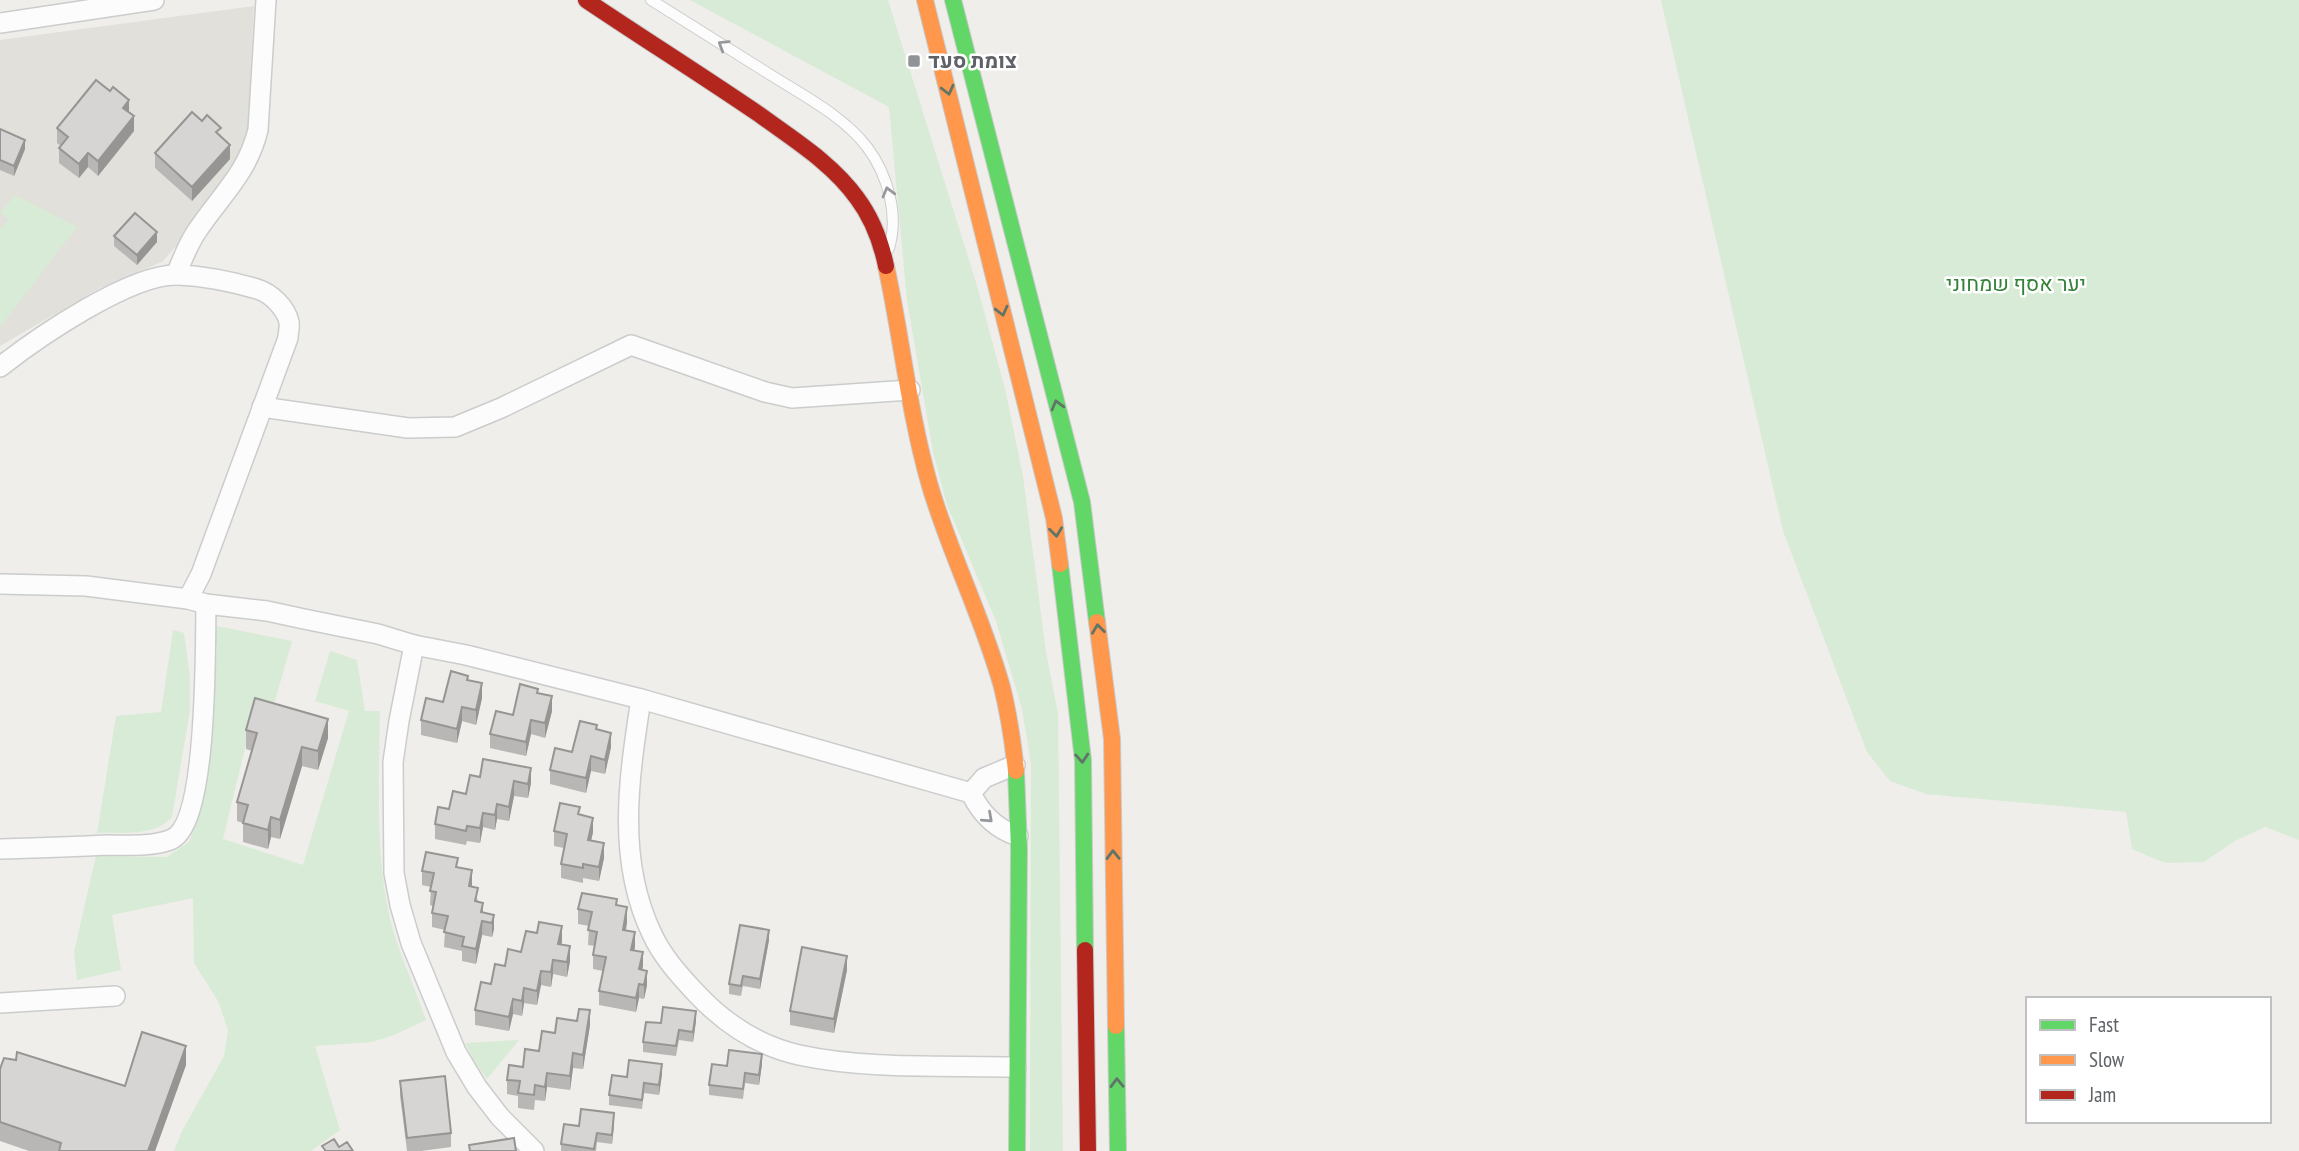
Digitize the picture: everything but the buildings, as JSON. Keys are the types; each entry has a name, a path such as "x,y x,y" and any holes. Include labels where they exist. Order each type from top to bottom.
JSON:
{"main road":[{"path":"586,0 816,154 835,172 873,223 886,259 921,452 935,504 1002,688 1009,719 1018,789 1017,1151"},
{"path":"925,0 1054,519 1083,760 1088,1151"},
{"path":"953,0 1082,502 1112,739 1118,1151"}],"street":[{"path":"0,23 155,0"},
{"path":"176,275 195,234 235,183 254,145 258,130 266,0"},
{"path":"0,368 20,351 103,299 126,288 176,275 265,291 277,301 290,324 288,338 201,575 197,601 204,714 201,753 187,822 181,832 172,839 146,844 0,849"},
{"path":"262,407 408,428 455,427 501,408 631,345 765,392 792,398 910,390"},
{"path":"0,584 86,586 197,601 292,616 466,655 641,699 971,793 978,808 990,821 1007,833 1018,836"},
{"path":"415,645 393,762 394,873 400,905 411,943 456,1052 477,1087 500,1116 534,1151"},
{"path":"641,699 629,771 627,822 638,901 652,935 674,969 703,1000 732,1026 770,1046 797,1054 888,1064 1016,1067"},
{"path":"971,793 984,778 1015,765"},
{"path":"0,1003 115,996"}],"lane":[{"path":"651,0 819,105 850,129 867,147 889,191 893,221 886,259"}],"shaded area":[{"path":"254,6 248,129 234,169 178,244 162,262 98,289 0,346 0,40"}],"green space":[{"path":"690,0 888,0 978,289 1005,389 1023,476 1046,652 1058,714 1063,1151 1030,1151 1031,764 1022,709 996,621 947,505 933,452 907,300 889,107"},
{"name":"יער אסף שמחוני","path":"1661,0 2299,0 2299,840 2265,827 2235,841 2204,862 2165,863 2132,849 2126,812 1926,794 1890,781 1867,752 1783,531"},
{"path":"15,195 77,227 0,327 0,229 9,219 0,213"},
{"path":"217,626 292,641 272,711 255,707 223,839 303,865 349,711 315,701 330,651 357,660 365,711 380,711 379,816 385,893 393,931 426,1020 372,1042 315,1046 340,1130 311,1151 174,1151 182,1131 224,1056 228,1030 218,1001 194,963 193,898 112,915 121,970 77,980 74,952 96,856 167,857 190,841 210,758 217,647 212,635"},
{"path":"173,630 184,633 190,677 190,710 172,817 157,828 147,831 97,833 116,716 161,712"},
{"path":"519,1040 487,1079 465,1043"}],"traffic: fast":[{"path":"953,0 1082,502 1097,622"},
{"path":"1060,564 1083,760 1085,950"},
{"path":"1016,771 1019,849 1017,1151"},
{"path":"1116,1026 1118,1151"}],"traffic: slow":[{"path":"925,0 1054,518 1060,564"},
{"path":"886,266 923,459 938,511 986,636 1002,687 1016,771"},
{"path":"1097,622 1112,739 1116,1026"}],"traffic: jam":[{"path":"586,0 760,115 824,163 847,185 867,214 879,239 886,266"},
{"path":"1085,950 1088,1151"}],"place":[{"name":"צומת סעד","path":"914,61"}]}
